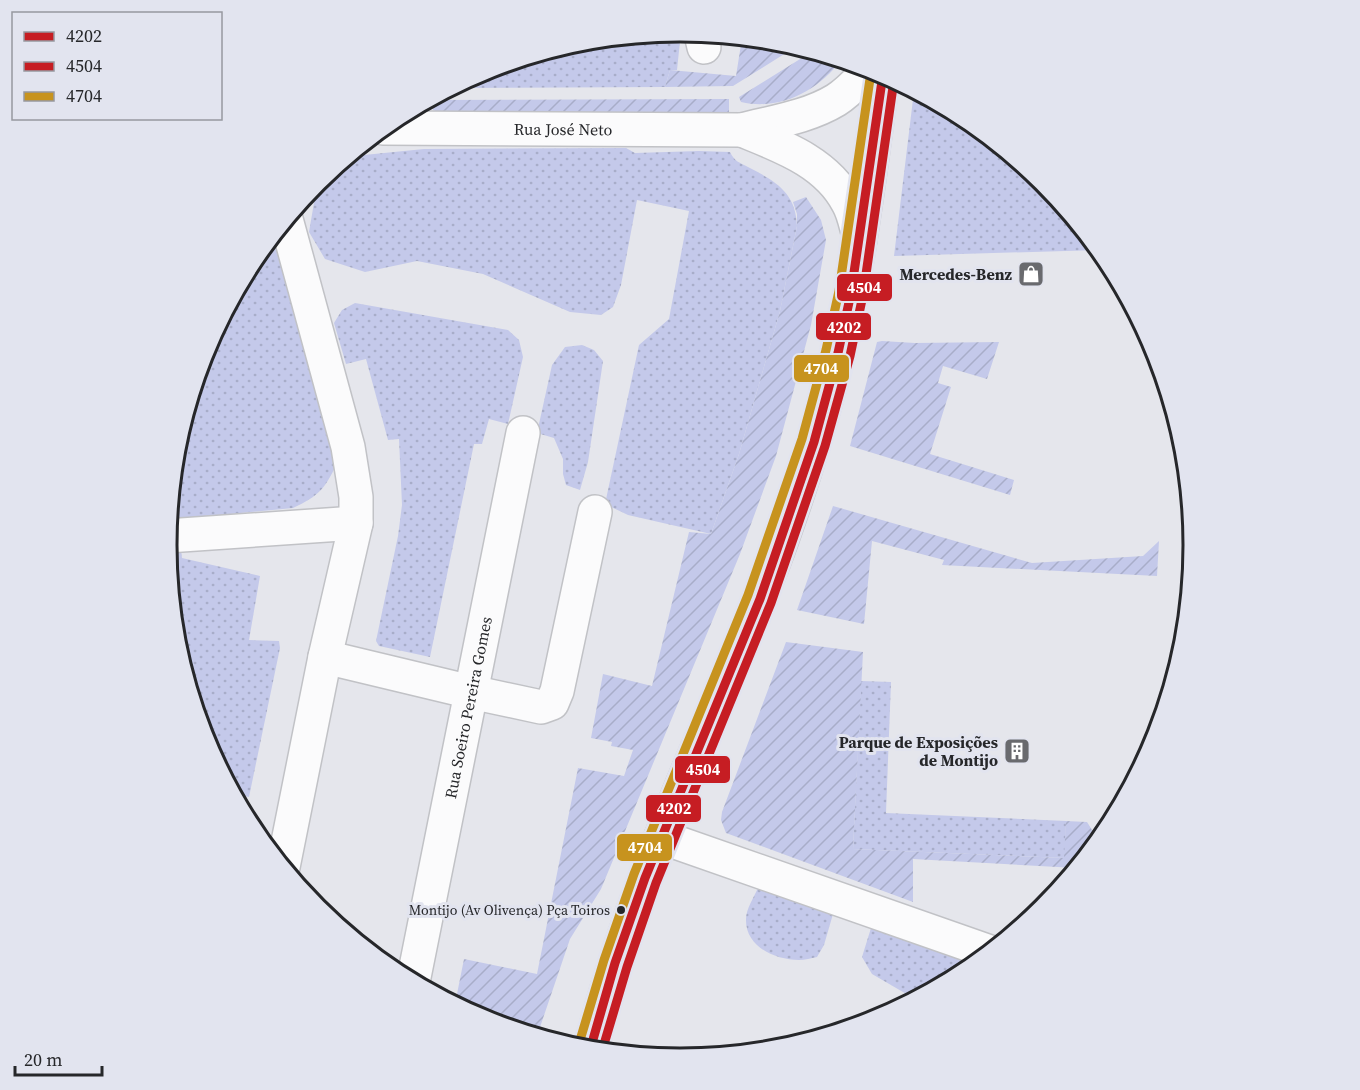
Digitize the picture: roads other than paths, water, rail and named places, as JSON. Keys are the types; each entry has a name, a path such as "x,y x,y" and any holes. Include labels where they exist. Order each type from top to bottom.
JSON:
{"street":[{"name":"Rua José Neto","path":"399,128 742,130 796,117 834,101 863,77"},
{"path":"593,1040 646,873 744,638 785,533 808,460 832,373 850,294 882,84"},
{"name":"Rua José Neto","path":"742,130 793,152 831,177 849,203 860,238"},
{"path":"285,856 325,657 356,523 356,497 348,447 289,229"},
{"name":"Rua Soeiro Pereira Gomes","path":"415,972 523,433"},
{"path":"325,657 541,707 552,703 557,691 595,512"},
{"path":"177,535 356,523"},
{"path":"661,837 980,948"}],"place":[{"name":"Mercedes-Benz","path":"1031,274"},
{"name":"Parque de Exposições de Montijo","path":"1017,751"},
{"name":"Montijo (Av Olivença) Pça Toiros","path":"621,910"}]}
